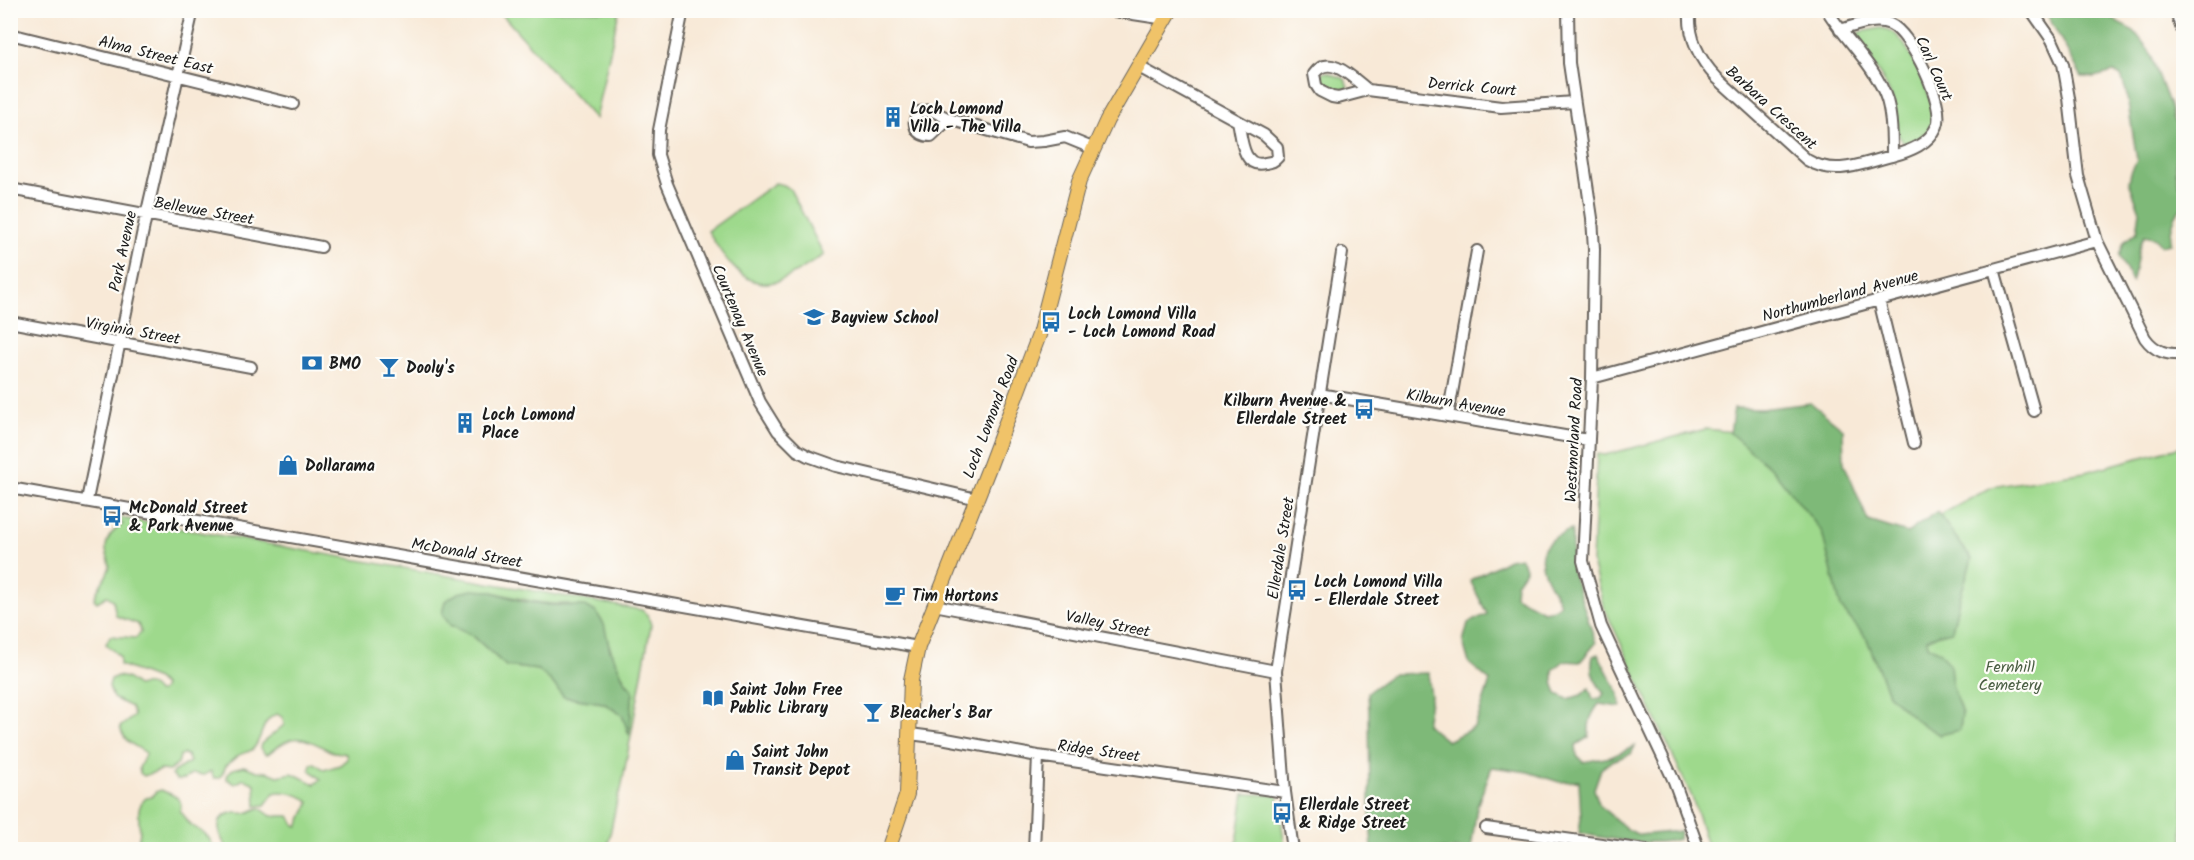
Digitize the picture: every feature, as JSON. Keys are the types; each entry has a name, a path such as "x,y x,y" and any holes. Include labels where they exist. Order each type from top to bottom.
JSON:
{"main road":[{"name":"Loch Lomond Road","path":"888,849 907,794 911,680 918,647 1039,334 1077,187 1092,148 1169,15"}],"street":[{"name":"Park Avenue","path":"87,500 118,342 193,10"},
{"name":"Courtenay Avenue","path":"683,10 661,113 658,155 661,169 683,222 760,402 769,418 787,441 808,456 976,499"},
{"path":"1107,10 1169,15"},
{"name":"Westmorland Road","path":"1568,10 1569,63 1592,218 1594,286 1583,561 1601,626 1674,781 1699,849"},
{"name":"Barbara Crescent","path":"1690,10 1690,28 1694,42 1707,66 1732,93 1807,160 1823,168 1841,169 1892,156"},
{"path":"1827,10 1874,74 1885,94 1891,121 1892,156"},
{"path":"2031,10 2052,40 2063,64 2078,176 2097,241 2147,341 2154,348 2166,354 2184,354"},
{"path":"2175,10 2184,36"},
{"name":"Carl Court","path":"1840,30 1876,22 1889,23 1896,28 1912,46 1936,99 1939,119 1932,134 1920,145 1892,156"},
{"name":"Alma Street East","path":"10,34 293,104"},
{"name":"Derrick Court","path":"1368,90 1346,72 1335,67 1325,65 1314,74 1316,86 1320,91 1338,98 1368,90 1501,107 1574,102"},
{"path":"1139,67 1264,135 1277,147 1278,157 1274,161 1257,165 1248,160 1238,121"},
{"path":"950,119 1028,142 1065,137 1092,148"},
{"name":"Bellevue Street","path":"10,189 321,247"},
{"name":"Northumberland Avenue","path":"1592,378 2097,241"},
{"path":"1448,416 1477,251"},
{"name":"Ellerdale Street","path":"1293,849 1285,792 1276,671 1342,253"},
{"path":"1994,268 2034,411"},
{"path":"1879,300 1914,444"},
{"name":"Virginia Street","path":"10,322 251,367"},
{"name":"Kilburn Avenue","path":"1319,394 1588,440"},
{"name":"McDonald Street","path":"10,488 918,647"},
{"name":"Valley Street","path":"934,605 1276,671"},
{"name":"Ridge Street","path":"910,734 1038,756 1285,792"},
{"path":"1034,849 1038,756"},
{"path":"1486,828 1645,849"}],"green space":[{"path":"499,11 619,11 595,119"},
{"path":"2045,11 2107,11 2118,23 2134,31 2149,50 2173,120 2183,127 2183,153 2176,155 2176,165 2177,178 2183,190 2183,207 2174,219 2170,244 2160,245 2156,238 2145,235 2140,246 2132,282 2119,256 2124,242 2137,232 2140,211 2129,182 2137,160 2126,91 2121,76 2114,72 2094,77 2082,77"},
{"path":"1881,28 1894,33 1907,49 1920,72 1932,108 1933,117 1929,128 1911,143 1904,143 1901,139 1890,93 1857,41 1856,37 1860,32"},
{"path":"1327,72 1345,79 1348,87 1333,91 1324,87 1321,79 1322,73"},
{"path":"775,183 790,189 824,255 787,277 775,282 763,283 753,281 734,268 719,250 708,231"},
{"path":"1811,403 1843,429 1844,463 1868,521 1907,533 1937,512 1972,559 1952,631 1927,639 1928,646 1941,652 1950,665 1952,684 1962,714 1960,730 1940,735 1918,722 1888,694 1867,639 1841,608 1822,532 1773,470 1730,433 1734,408 1761,409"},
{"name":"Fernhill Cemetery","path":"1706,429 1829,443 1868,521 1907,533 1992,487 2085,472 2183,446 2183,849 1708,849 1692,797 1603,605 1592,562 1597,454 1605,455"},
{"path":"115,517 642,610 648,616 651,625 621,790 607,849 227,849 219,829 221,819 225,816 260,808 271,816 289,816 298,826 309,803 298,796 278,792 274,793 265,805 256,806 255,784 244,779 235,784 227,779 230,771 244,766 278,776 292,773 315,784 321,779 310,770 311,764 315,763 324,770 340,765 347,759 346,754 330,751 311,741 297,738 284,742 265,754 260,748 261,744 284,725 283,718 277,714 266,723 254,748 229,763 219,778 214,778 211,771 204,775 191,774 185,779 177,780 172,775 173,772 190,762 187,755 183,754 178,764 169,771 161,770 144,776 140,773 139,768 146,753 127,740 120,727 134,716 131,707 113,698 109,686 111,679 117,676 127,678 137,686 150,686 157,692 161,692 164,686 157,679 120,665 120,657 106,644 110,636 136,638 141,632 138,624 116,616 113,600 107,596 97,602 94,599 110,567 106,550 107,541 112,533 123,524","holes":["489,591 539,602 569,604 601,631 621,673 633,690 629,733 622,715 603,703 564,697 538,670 506,666 473,636 450,625"]},
{"path":"1572,530 1572,571 1596,643 1580,662 1564,661 1553,670 1553,682 1557,694 1568,699 1581,695 1589,688 1593,699 1601,698 1604,693 1592,671 1593,656 1598,654 1619,694 1621,707 1599,704 1590,720 1589,737 1576,745 1577,756 1583,762 1611,757 1635,746 1631,754 1612,761 1601,769 1594,789 1600,806 1627,829 1639,835 1680,831 1679,839 1642,842 1579,833 1581,818 1579,781 1559,782 1528,772 1492,767 1477,806 1471,849 1372,849 1368,692 1393,674 1428,673 1431,696 1426,724 1447,741 1475,727 1490,681 1469,663 1463,642 1468,623 1487,614 1470,580 1509,559 1520,557 1526,569 1516,583 1515,596 1543,611 1554,609 1560,604 1544,573 1542,556 1548,543"},
{"path":"472,590 489,591 522,601 550,605 585,606 596,612 604,624 610,650 625,682 633,690 629,735 622,715 604,703 564,697 538,670 506,666 473,636 450,625 442,614 445,601 458,593"},
{"path":"161,790 179,799 180,811 190,824 206,835 214,849 131,849 139,837 141,804 146,798 152,797 155,792"},
{"path":"1244,794 1278,795 1285,849 1236,850"}],"place":[{"name":"Loch Lomond Villa - The Villa","path":"893,117"},
{"name":"Bayview School","path":"814,317"},
{"name":"Loch Lomond Villa - Loch Lomond Road","path":"1051,322"},
{"name":"BMO","path":"312,363"},
{"name":"Dooly's","path":"389,367"},
{"name":"Kilburn Avenue & Ellerdale Street","path":"1364,409"},
{"name":"Loch Lomond Place","path":"465,423"},
{"name":"Dollarama","path":"288,465"},
{"name":"McDonald Street & Park Avenue","path":"112,516"},
{"name":"Loch Lomond Villa - Ellerdale Street","path":"1297,590"},
{"name":"Tim Hortons","path":"895,595"},
{"name":"Saint John Free Public Library","path":"713,698"},
{"name":"Bleacher's Bar","path":"873,712"},
{"name":"Saint John Transit Depot","path":"735,760"},
{"name":"Ellerdale Street & Ridge Street","path":"1282,813"}]}
